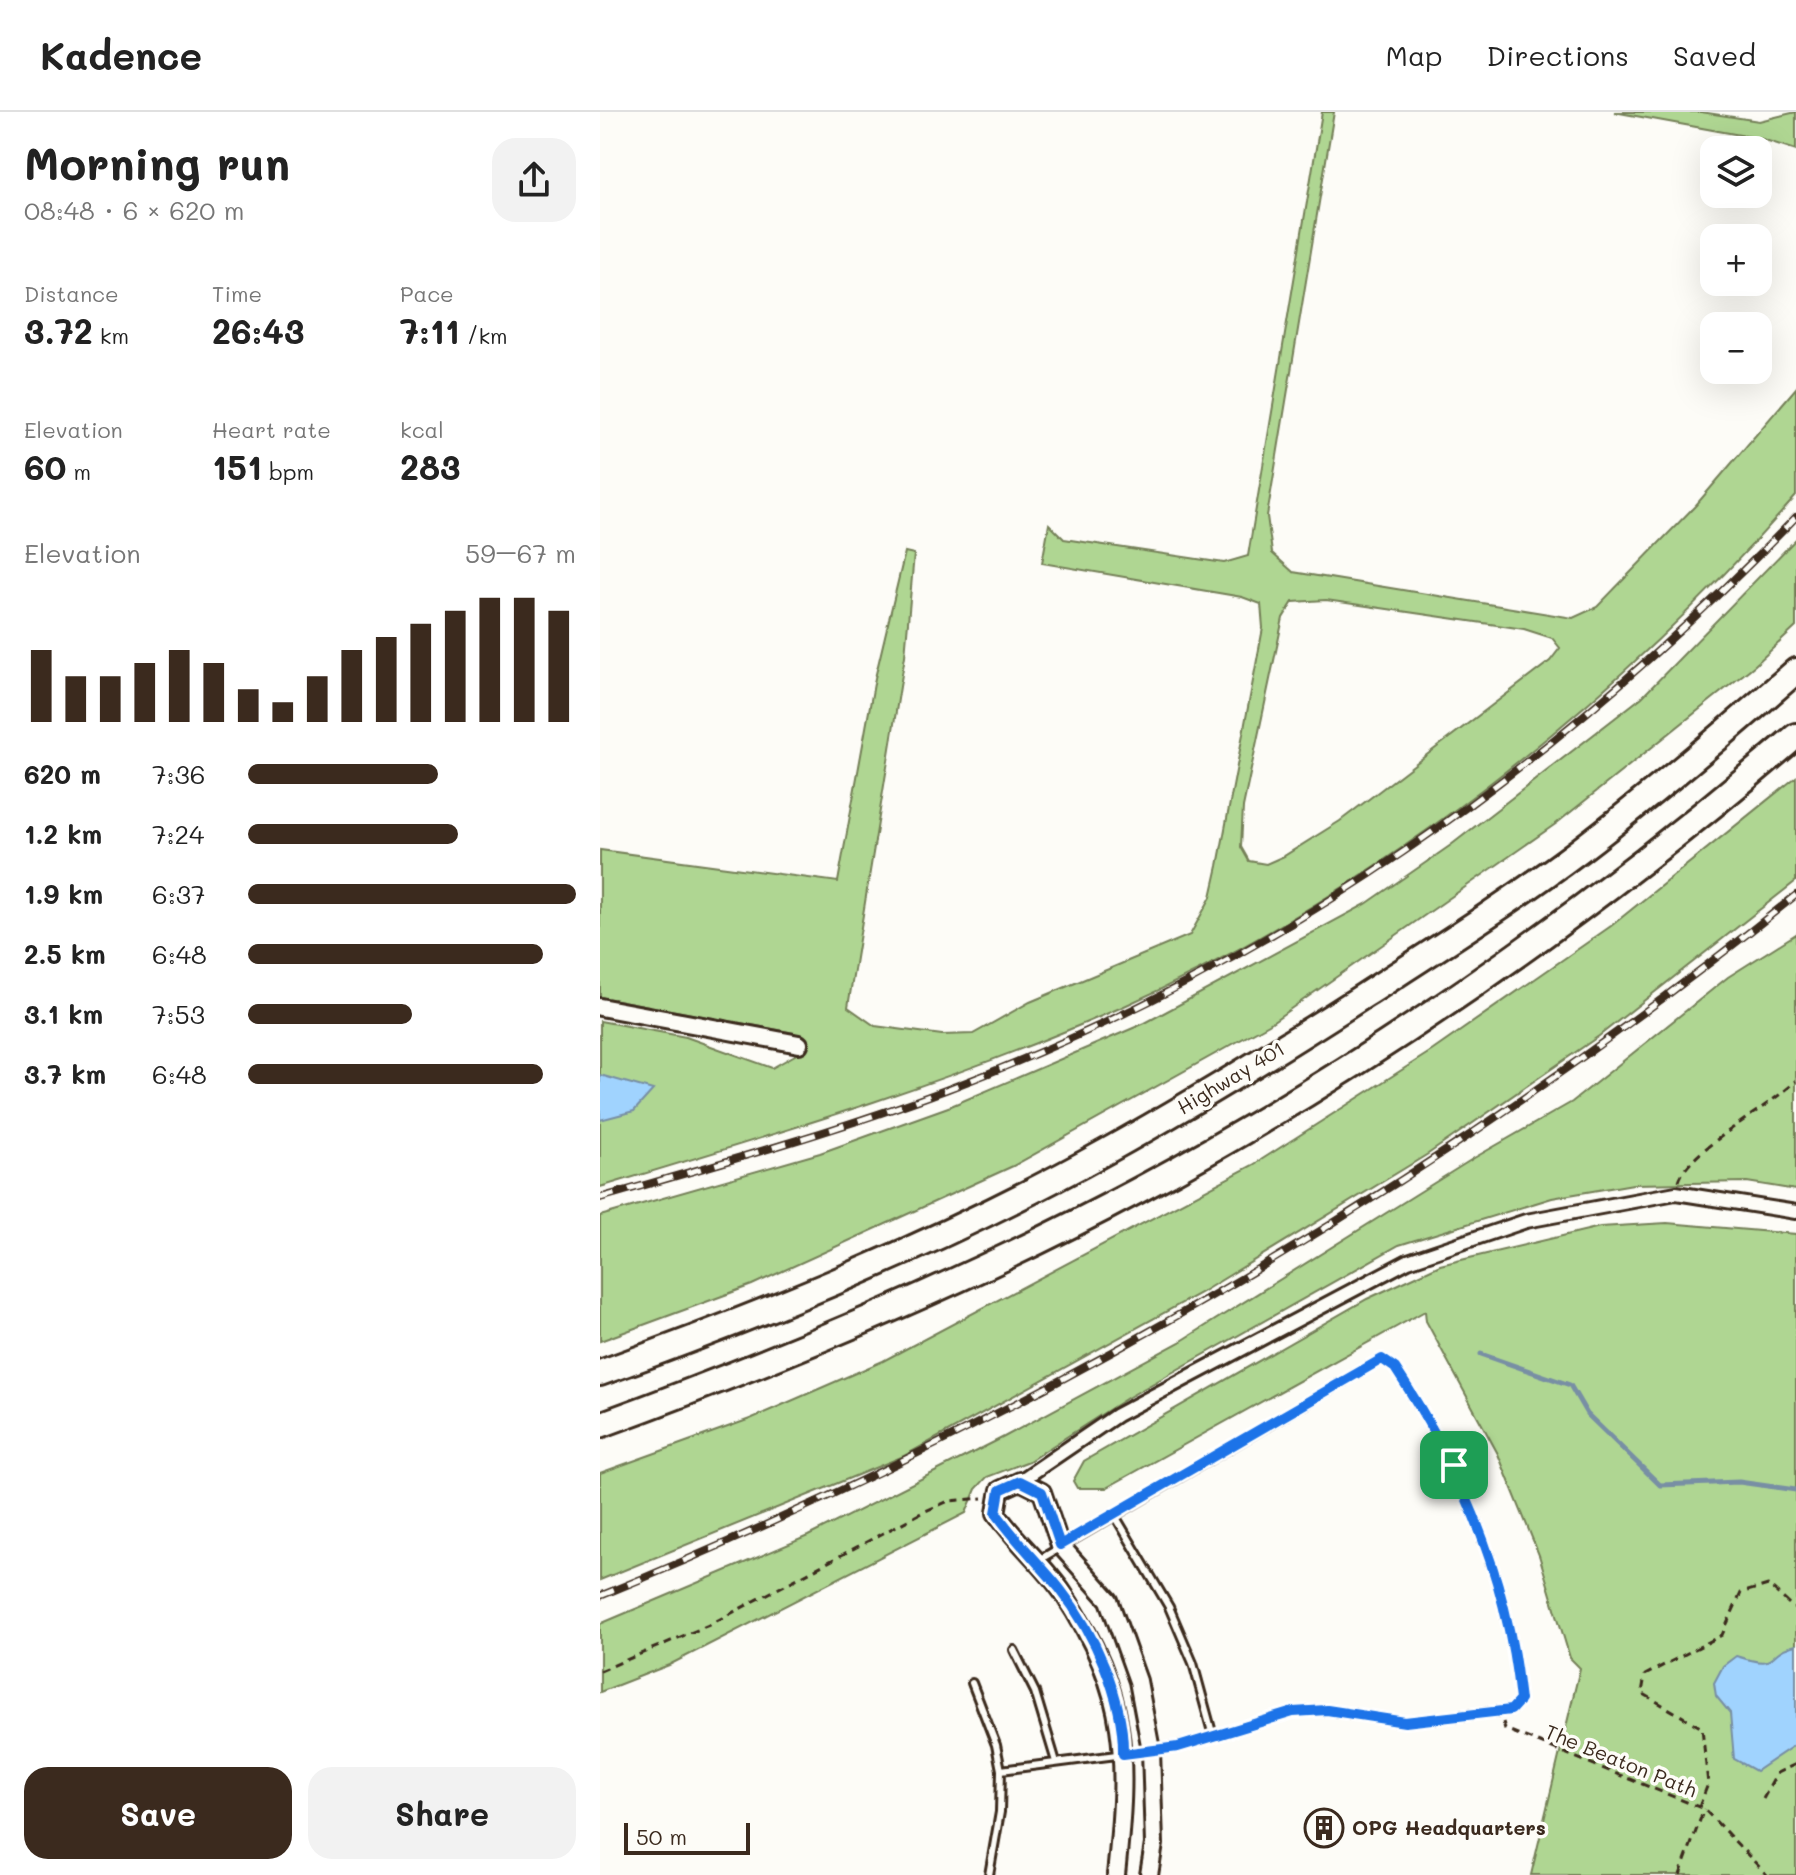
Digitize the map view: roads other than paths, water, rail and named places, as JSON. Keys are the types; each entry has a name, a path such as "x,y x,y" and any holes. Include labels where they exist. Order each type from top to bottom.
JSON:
{"highway":[{"name":"Highway 401","path":"600,1373 674,1346 995,1209 1106,1152 1256,1065 1465,931 1579,850 1694,759 1796,671"},
{"path":"600,1425 729,1378 926,1292 1134,1192 1226,1141 1330,1078 1519,954 1638,865 1796,736"}],"street":[{"path":"600,1007 799,1044"},
{"path":"1116,1875 1123,1736 1104,1664 1062,1592 996,1513 1000,1490 1020,1481 1117,1415 1408,1261 1526,1221 1676,1193 1796,1212"},
{"path":"1020,1481 1042,1492 1060,1545 1109,1600 1138,1681 1151,1750 1154,1844 1149,1875"}],"lane":[{"path":"1001,1770 1178,1747 1293,1712 1327,1710 1405,1722 1511,1710 1520,1700 1504,1603 1487,1546 1454,1465 1395,1368 1382,1359 1060,1545 1036,1562"},
{"path":"1114,1514 1169,1607 1193,1663 1213,1736"},
{"path":"1014,1650 1035,1692 1056,1762"},
{"path":"972,1683 996,1745 1001,1770 1000,1812 989,1875"}],"water":[{"path":"600,1075 653,1090 634,1111 600,1120"},
{"path":"1796,1645 1796,1744 1756,1771 1734,1759 1730,1713 1716,1696 1714,1683 1723,1666 1736,1656 1767,1661 1785,1648"}],"waterway":[{"path":"1481,1354 1570,1385 1587,1414 1660,1485 1739,1482 1796,1490"}],"railway":[{"path":"600,1198 819,1133 948,1089 1069,1039 1186,983 1297,920 1405,851 1508,776 1607,695 1703,609 1796,517"},
{"path":"600,1596 760,1528 917,1454 1072,1374 1224,1289 1372,1199 1517,1103 1659,1001 1796,895"}],"place":[{"name":"OPG Headquarters","path":"1324,1828"}]}
